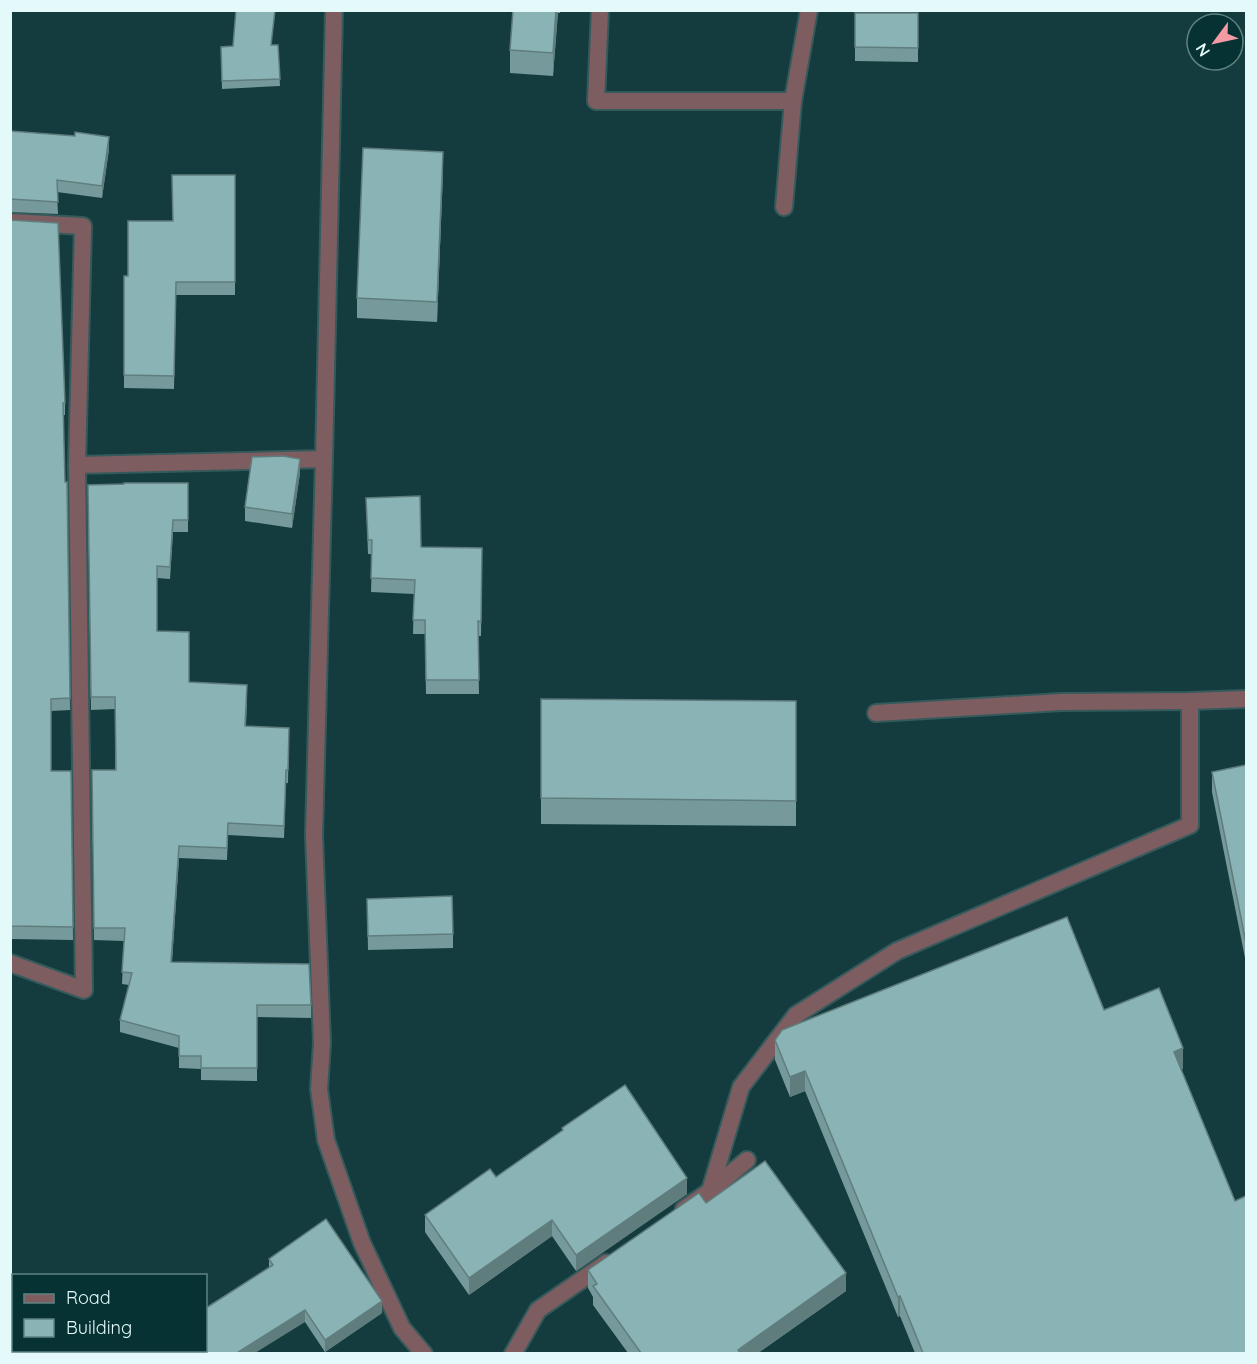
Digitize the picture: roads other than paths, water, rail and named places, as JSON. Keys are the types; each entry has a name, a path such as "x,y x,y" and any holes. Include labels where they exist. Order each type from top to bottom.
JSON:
{"street":[{"path":"334,10 314,835 322,1043 319,1089 326,1140 362,1243 402,1328 424,1353"},
{"path":"600,10 596,101 793,101"},
{"path":"784,207 793,101 809,10"},
{"path":"10,222 83,226 77,465 84,990 10,963"},
{"path":"77,465 324,459"},
{"path":"876,714 1061,702 1246,699"},
{"path":"710,1191 741,1087 796,1015 897,951 1190,825 1190,701"},
{"path":"672,1218 710,1191 747,1160"},
{"path":"513,1353 538,1310 614,1257"}]}
